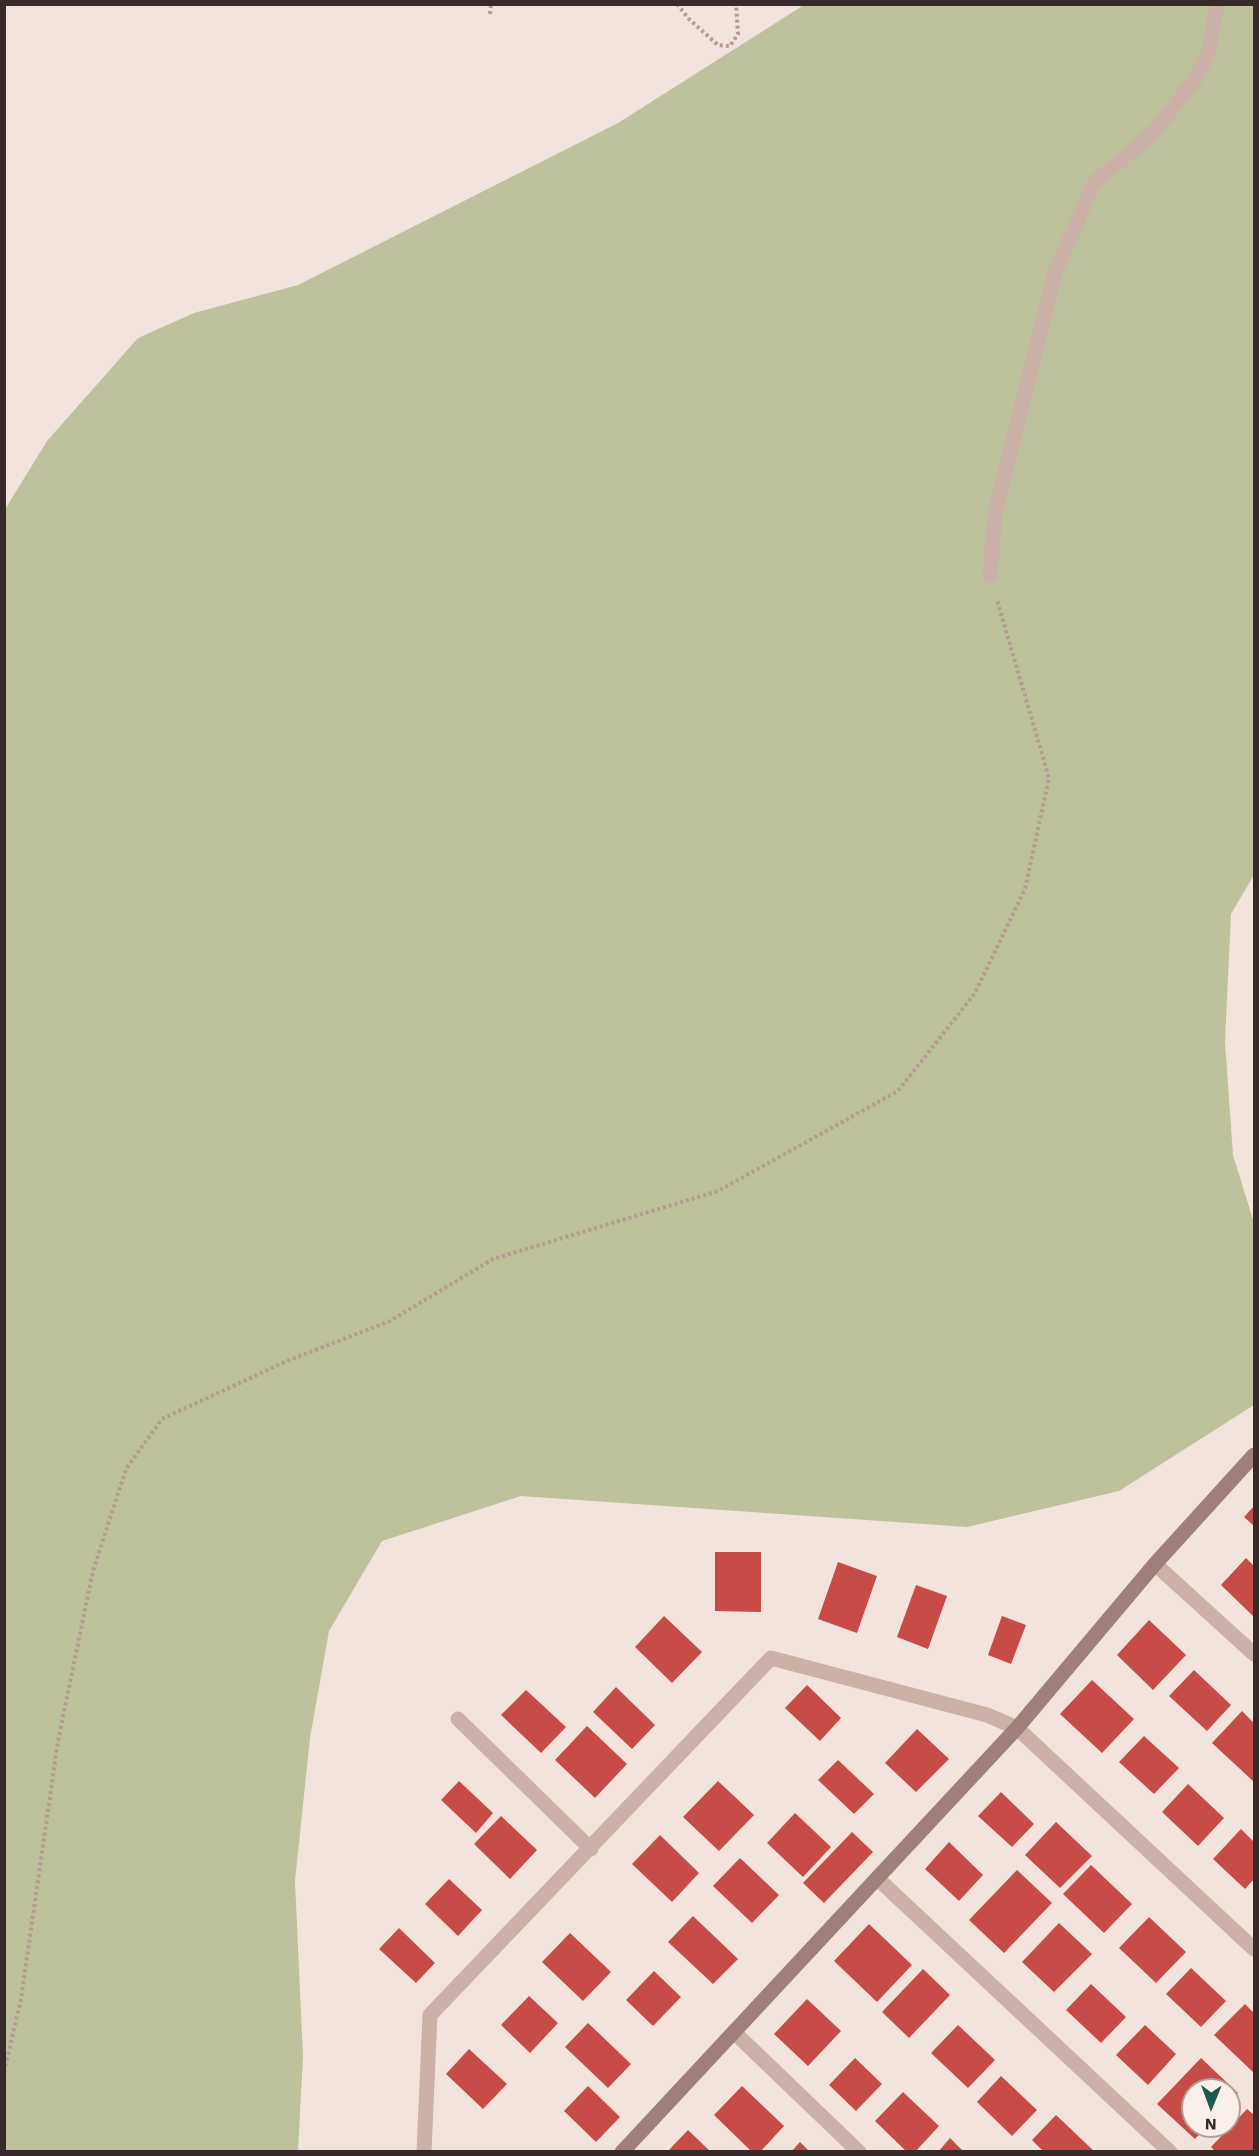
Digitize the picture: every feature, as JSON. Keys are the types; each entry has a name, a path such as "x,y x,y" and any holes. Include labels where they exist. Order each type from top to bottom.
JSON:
{"street":[{"path":"990,576 995,513 1056,270 1095,183 1152,134 1194,80 1209,54 1217,4"},
{"path":"622,2151 735,2033 1017,1728 1155,1564 1254,1455"},
{"path":"1155,1564 1254,1654"},
{"path":"424,2151 430,2015 771,1658 987,1715 1017,1728 1254,1949"},
{"path":"458,1719 591,1849"},
{"path":"878,1879 1170,2151"},
{"path":"735,2033 859,2151"}],"path":[{"path":"490,14 491,4"},
{"path":"677,4 689,19 718,45 730,46 738,34 736,4"},
{"path":"4,2072 21,1999 58,1741 93,1571 126,1469 162,1419 287,1361 390,1321 493,1259 718,1191 898,1092 975,993 1025,889 1049,778 990,576"}],"green space":[{"path":"804,5 1254,5 1254,875 1231,914 1225,1042 1233,1155 1254,1223 1254,1405 1119,1491 967,1527 521,1496 382,1541 329,1631 310,1738 295,1881 303,2056 298,2151 5,2151 4,511 47,441 138,338 194,313 298,285 618,123"}],"building":[{"path":"1254,1506 1254,1526 1244,1517"},
{"path":"715,1552 761,1552 761,1612 715,1611"},
{"path":"1246,1558 1254,1566 1254,1617 1221,1585"},
{"path":"838,1562 877,1576 857,1633 818,1619"},
{"path":"916,1585 947,1596 928,1649 897,1637"},
{"path":"664,1616 702,1652 672,1683 635,1647"},
{"path":"1002,1616 1026,1625 1011,1664 988,1655"},
{"path":"1149,1620 1186,1655 1153,1690 1117,1655"},
{"path":"1194,1670 1231,1705 1207,1731 1169,1696"},
{"path":"1092,1680 1134,1719 1102,1753 1060,1714"},
{"path":"807,1685 841,1718 820,1741 785,1708"},
{"path":"616,1687 655,1725 632,1749 593,1712"},
{"path":"526,1690 566,1727 541,1753 501,1715"},
{"path":"1242,1711 1254,1723 1253,1781 1212,1743"},
{"path":"587,1726 627,1764 595,1798 555,1760"},
{"path":"917,1729 949,1759 916,1792 885,1763"},
{"path":"1144,1736 1179,1768 1154,1794 1119,1762"},
{"path":"838,1760 874,1794 854,1814 818,1780"},
{"path":"459,1781 493,1813 476,1833 441,1800"},
{"path":"718,1781 754,1815 719,1851 683,1817"},
{"path":"1188,1784 1224,1818 1198,1846 1162,1812"},
{"path":"1001,1792 1034,1824 1012,1847 978,1816"},
{"path":"795,1813 831,1847 803,1877 767,1843"},
{"path":"501,1816 537,1850 510,1879 474,1844"},
{"path":"1056,1822 1092,1856 1060,1888 1025,1855"},
{"path":"1241,1829 1254,1842 1254,1879 1245,1889 1213,1859"},
{"path":"852,1832 873,1852 824,1903 803,1883"},
{"path":"660,1835 699,1873 672,1902 632,1864"},
{"path":"949,1842 983,1875 959,1901 925,1869"},
{"path":"740,1858 779,1895 752,1923 713,1886"},
{"path":"1091,1865 1132,1904 1104,1933 1063,1894"},
{"path":"1017,1870 1052,1903 1004,1953 969,1920"},
{"path":"449,1879 482,1910 458,1936 425,1904"},
{"path":"693,1916 738,1959 713,1984 668,1942"},
{"path":"1149,1917 1186,1952 1156,1983 1119,1948"},
{"path":"1059,1923 1092,1954 1054,1992 1022,1962"},
{"path":"869,1924 912,1965 877,2002 834,1961"},
{"path":"399,1928 435,1963 416,1983 379,1949"},
{"path":"570,1933 611,1972 583,2001 542,1962"},
{"path":"1191,1968 1226,2001 1201,2027 1166,1994"},
{"path":"923,1969 950,1995 909,2038 882,2012"},
{"path":"654,1971 681,1997 653,2026 626,2000"},
{"path":"1091,1984 1126,2017 1101,2043 1066,2010"},
{"path":"529,1996 558,2023 530,2053 501,2025"},
{"path":"807,1999 841,2031 808,2066 774,2034"},
{"path":"1245,2004 1254,2013 1254,2073 1214,2035"},
{"path":"588,2023 631,2064 608,2088 565,2047"},
{"path":"958,2025 995,2060 968,2088 931,2053"},
{"path":"1145,2025 1176,2054 1148,2085 1116,2055"},
{"path":"469,2049 507,2084 483,2109 446,2074"},
{"path":"855,2058 882,2084 856,2111 829,2085"},
{"path":"1201,2058 1222,2078 1182,2078"},
{"path":"1001,2076 1037,2110 1012,2136 977,2102"},
{"path":"1181,2079 1181,2126 1157,2104"},
{"path":"588,2086 620,2117 596,2142 564,2111"},
{"path":"742,2086 784,2126 760,2152 752,2152 714,2115"},
{"path":"903,2092 939,2126 915,2152 907,2152 875,2121"},
{"path":"1247,2109 1254,2115 1254,2152 1216,2152 1211,2147 1220,2138 1241,2138 1241,2115"},
{"path":"1056,2115 1095,2152 1044,2152 1032,2140"},
{"path":"688,2130 711,2152 667,2152"},
{"path":"950,2138 964,2152 938,2152"},
{"path":"800,2142 810,2152 791,2152"}]}
